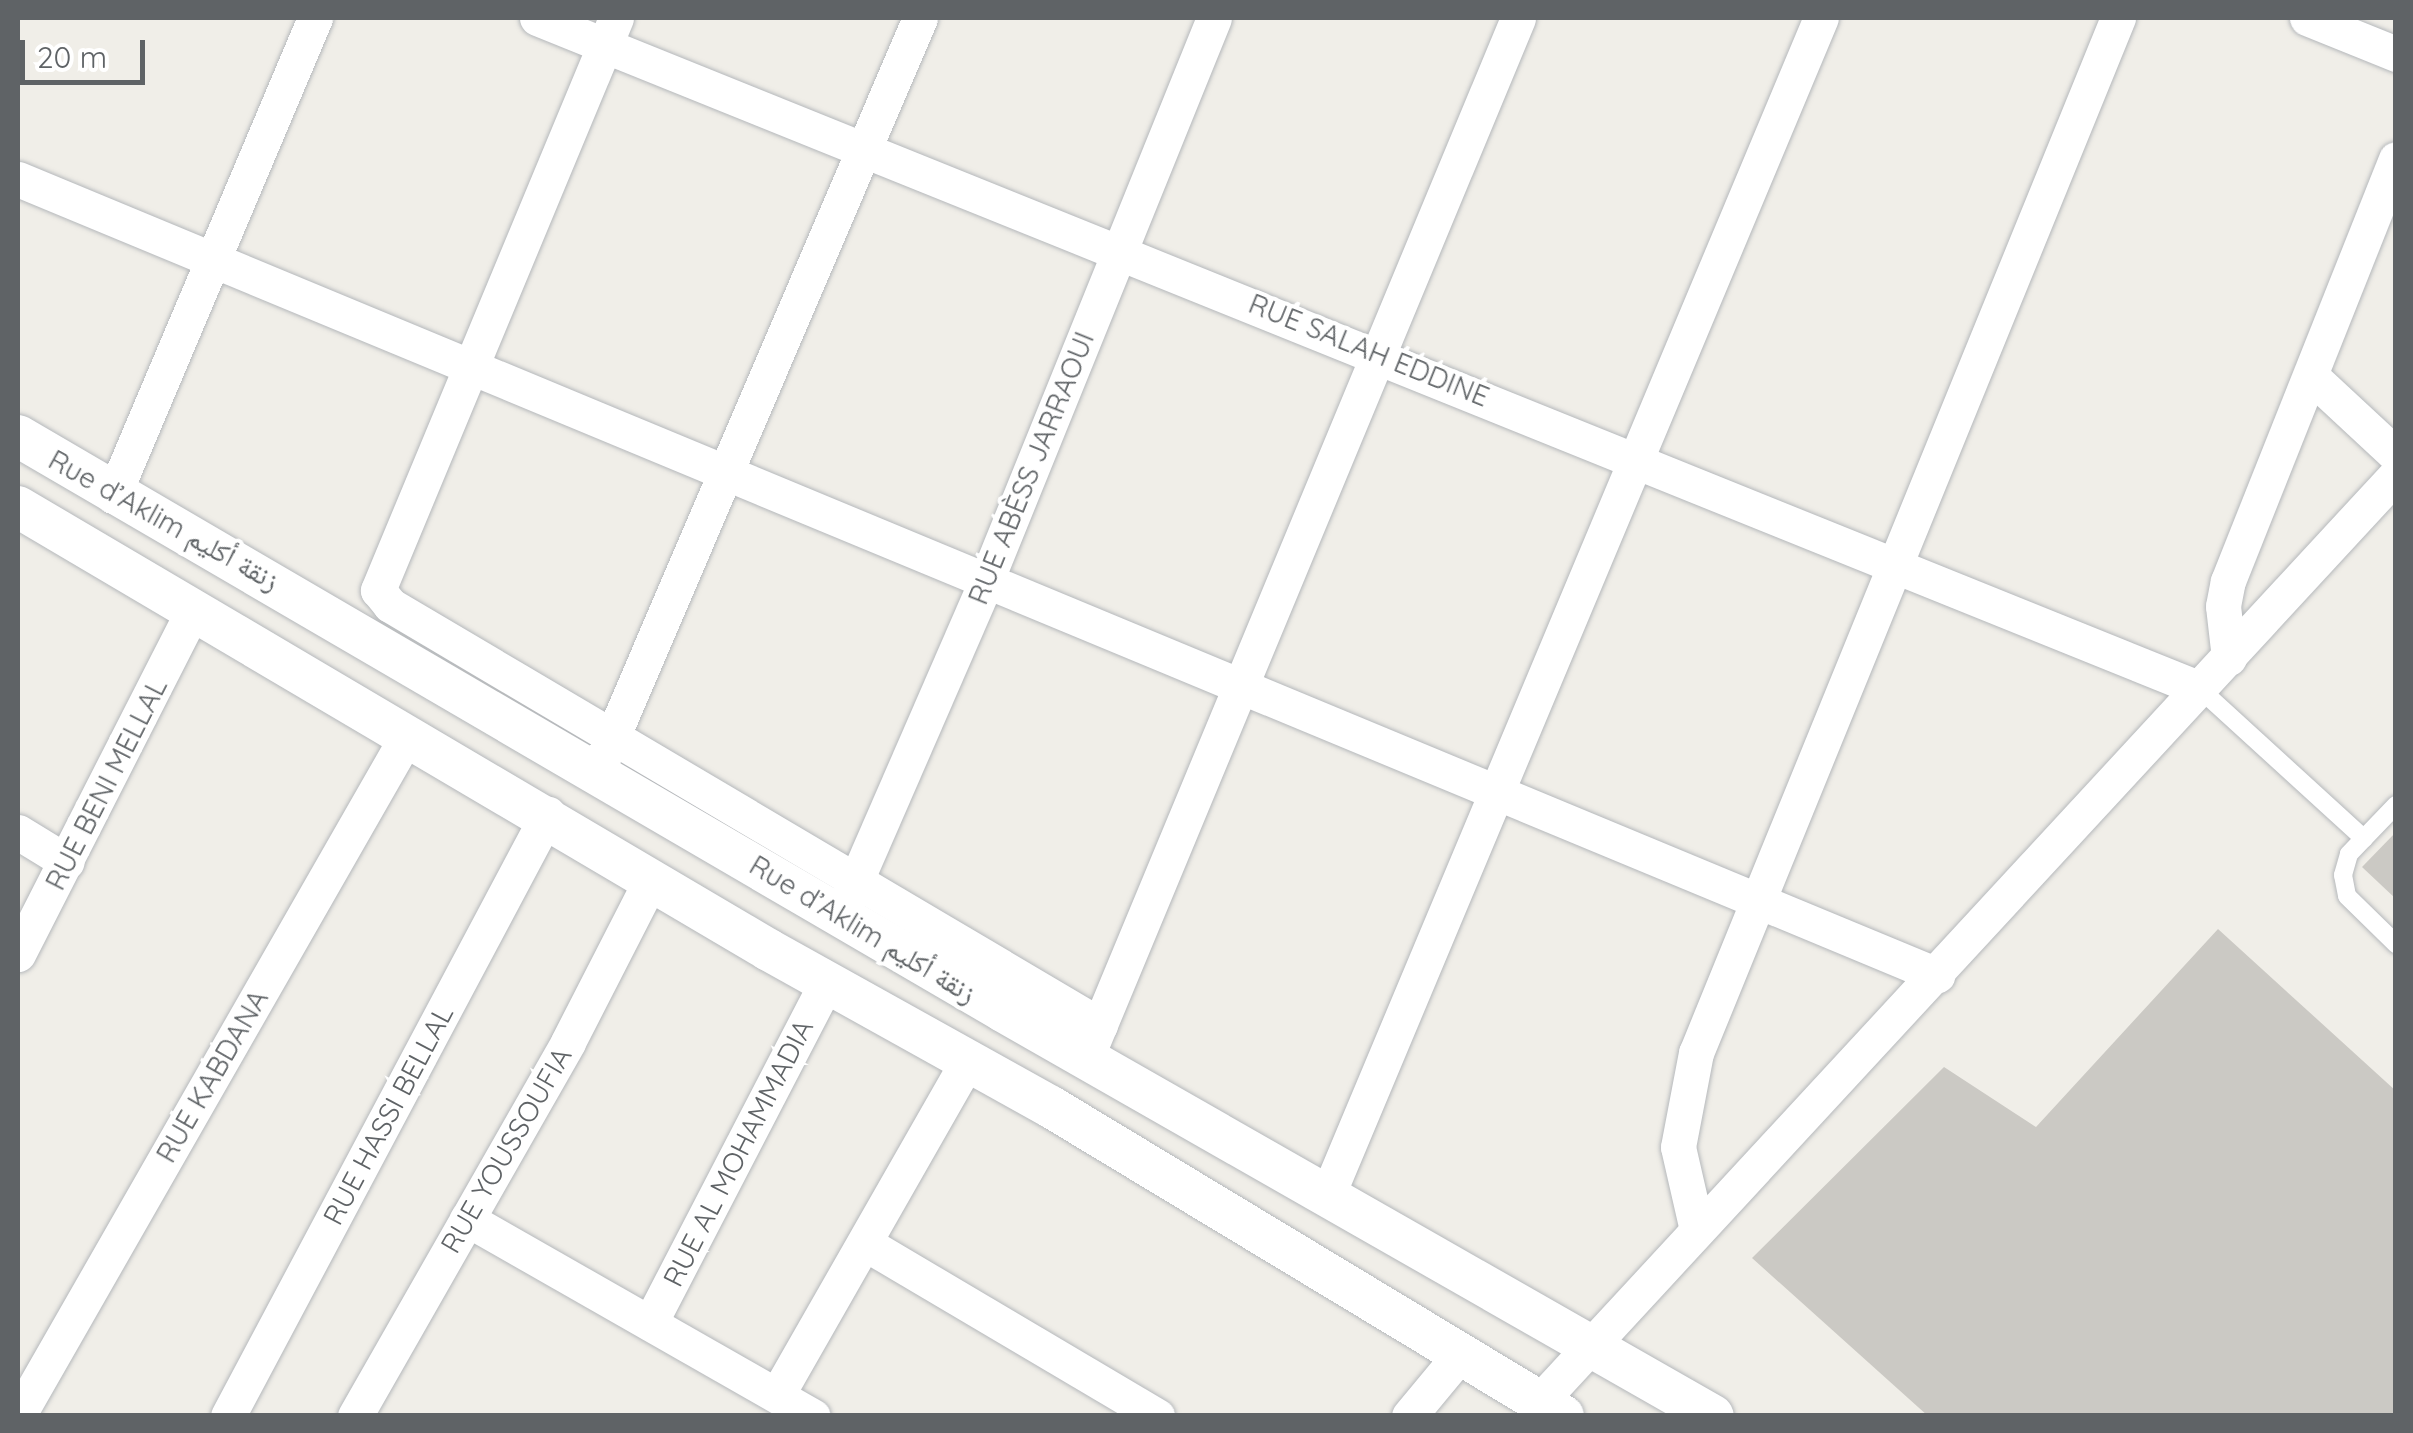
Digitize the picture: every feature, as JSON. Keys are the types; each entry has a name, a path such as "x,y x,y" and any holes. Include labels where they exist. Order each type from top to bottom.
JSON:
{"street":[{"path":"113,496 314,18"},
{"name":"RUE SALAH EDDINE","path":"537,18 610,32 866,149 1120,248 2200,689"},
{"path":"610,32 378,590 390,605 606,753 920,18"},
{"name":"RUE ABÈSS JARRAOUI","path":"849,897 986,581 1214,18"},
{"path":"1093,1041 1518,18"},
{"path":"1328,1194 1640,460 1821,18"},
{"path":"1698,1230 1678,1147 1696,1053 2118,18"},
{"path":"2308,18 2396,54"},
{"path":"2229,658 2222,606 2228,581 2396,158"},
{"path":"18,179 1937,975"},
{"path":"2311,376 2396,455"},
{"name":"Rue d’Aklim زنقة أكليم","path":"18,436 113,496 606,753 1093,1041 1328,1194 1713,1416"},
{"path":"18,507 192,612 548,814 651,880 967,1062 1551,1409 1590,1345 1937,975 2396,475"},
{"name":"RUE BENI MELLAL","path":"18,954 192,612"},
{"name":"RUE KABDANA","path":"18,1416 407,736"},
{"name":"RUE HASSI BELLAL","path":"228,1416 548,814"},
{"path":"18,832 67,862"},
{"name":"RUE YOUSSOUFIA","path":"355,1416 651,880"},
{"name":"RUE AL MOHAMMADIA","path":"650,1323 827,982"},
{"path":"777,1396 868,1245 967,1062"},
{"path":"467,1219 813,1416"},
{"path":"868,1245 1157,1416"},
{"path":"1409,1416 1458,1356"}],"lane":[{"path":"2200,689 2364,839"},
{"path":"2396,805 2364,839 2343,875 2347,896 2396,944"}],"building":[{"path":"2396,832 2396,899 2362,867"},
{"path":"2218,929 2396,1091 2396,1416 1928,1416 1752,1258 1944,1067 2036,1127"}]}
